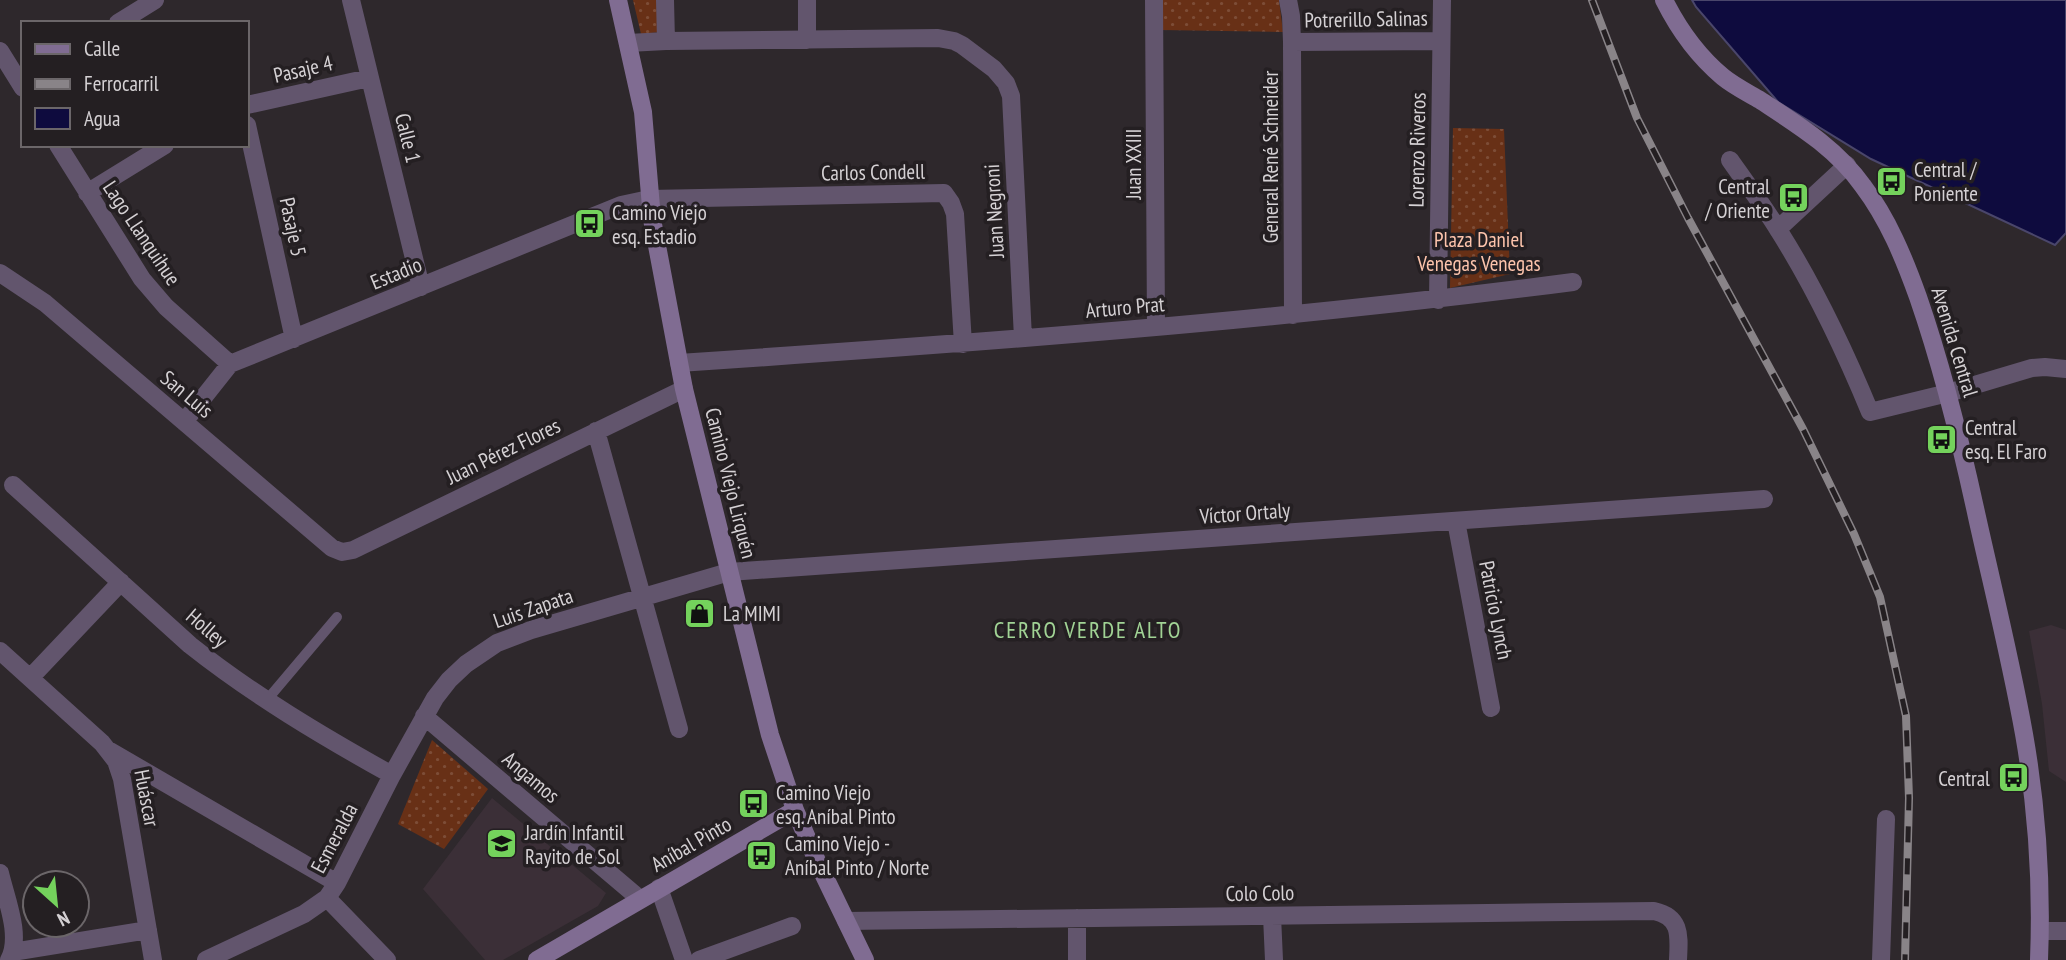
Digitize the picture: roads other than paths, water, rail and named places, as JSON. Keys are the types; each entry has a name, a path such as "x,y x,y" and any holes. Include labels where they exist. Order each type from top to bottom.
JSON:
{"street":[{"path":"121,21 155,0"},
{"name":"Calle 1","path":"351,0 421,287"},
{"name":"Camino Viejo Lirquén","path":"618,0 644,121 649,199 684,388 770,734 795,810 865,960"},
{"path":"665,0 666,41"},
{"path":"628,43 807,40 807,0"},
{"name":"Juan XXIII","path":"1154,0 1156,327"},
{"name":"General René Schneider","path":"1287,0 1291,16 1292,43 1293,315"},
{"name":"Lorenzo Riveros","path":"1438,300 1442,0"},
{"name":"Avenida Central","path":"1664,0 1684,32 1718,72 1819,139 1847,165 1877,206 1899,250 1924,316 1948,393 2024,735 2040,870 2039,960"},
{"name":"Juan Negroni","path":"807,40 938,38 954,41 994,69 1006,83 1011,96 1023,338"},
{"name":"Potrerillo Salinas","path":"1292,43 1441,41"},
{"path":"0,51 21,82"},
{"name":"Pasaje 4","path":"248,105 369,78"},
{"name":"Pasaje 5","path":"248,130 294,339"},
{"name":"Lago Llanquihue","path":"59,147 132,265 153,293 230,365"},
{"path":"88,193 162,147"},
{"path":"1730,160 1778,229 1825,311 1870,412 1948,393 2032,368 2066,369"},
{"path":"1778,229 1847,165"},
{"name":"Carlos Condell","path":"649,199 944,193 955,214 963,344"},
{"name":"Estadio","path":"184,422 230,365 621,205 649,199"},
{"name":"San Luis","path":"0,273 45,303 332,548 342,552"},
{"name":"Arturo Prat","path":"679,363 963,344 1293,315 1573,282"},
{"name":"Juan Pérez Flores","path":"342,552 354,550 684,388"},
{"path":"596,431 679,729"},
{"name":"Holley","path":"13,485 218,667 267,701 393,775"},
{"name":"Víctor Ortaly","path":"729,572 1763,499"},
{"name":"Patricio Lynch","path":"1456,521 1491,708"},
{"name":"Luis Zapata","path":"424,716 449,680 466,664 497,643 531,629 729,572"},
{"path":"30,678 121,582"},
{"name":"Huáscar","path":"0,651 110,751 120,770 153,960"},
{"name":"Esmeralda","path":"207,960 304,915 332,890 424,716"},
{"name":"Angamos","path":"424,716 640,900"},
{"path":"110,751 332,890 387,960"},
{"name":"Aníbal Pinto","path":"547,957 659,888 795,810"},
{"path":"1881,960 1886,820"},
{"path":"0,873 14,932 15,957 148,930"},
{"path":"659,888 684,960"},
{"name":"Colo Colo","path":"846,921 1654,911 1672,919 1678,931 1678,960"},
{"path":"1272,916 1274,960"},
{"path":"1077,918 1077,960"},
{"path":"699,960 792,926"},
{"path":"2040,932 2066,931"}],"lane":[{"path":"267,701 337,617"}],"water":[{"path":"1692,0 2066,0 2066,233 2055,245 1871,159 1778,102"}],"railway":[{"path":"1592,0 1637,118 1803,429 1854,534 1880,597 1906,716 1909,798 1905,960"}],"place":[{"name":"Central / Poniente","path":"1891,181"},
{"name":"Central / Oriente","path":"1793,198"},
{"name":"Camino Viejo esq. Estadio","path":"589,224"},
{"name":"Central esq. El Faro","path":"1942,439"},
{"name":"La MIMI","path":"700,613"},
{"name":"Central","path":"2013,778"},
{"name":"Camino Viejo esq. Aníbal Pinto","path":"753,804"},
{"name":"Jardín Infantil Rayito de Sol","path":"502,844"},
{"name":"Camino Viejo - Aníbal Pinto / Norte","path":"762,855"}],"district":[{"name":"CERRO VERDE ALTO","path":"1088,629"}],"park label":[{"name":"Plaza Daniel Venegas Venegas","path":"1479,251"}]}
